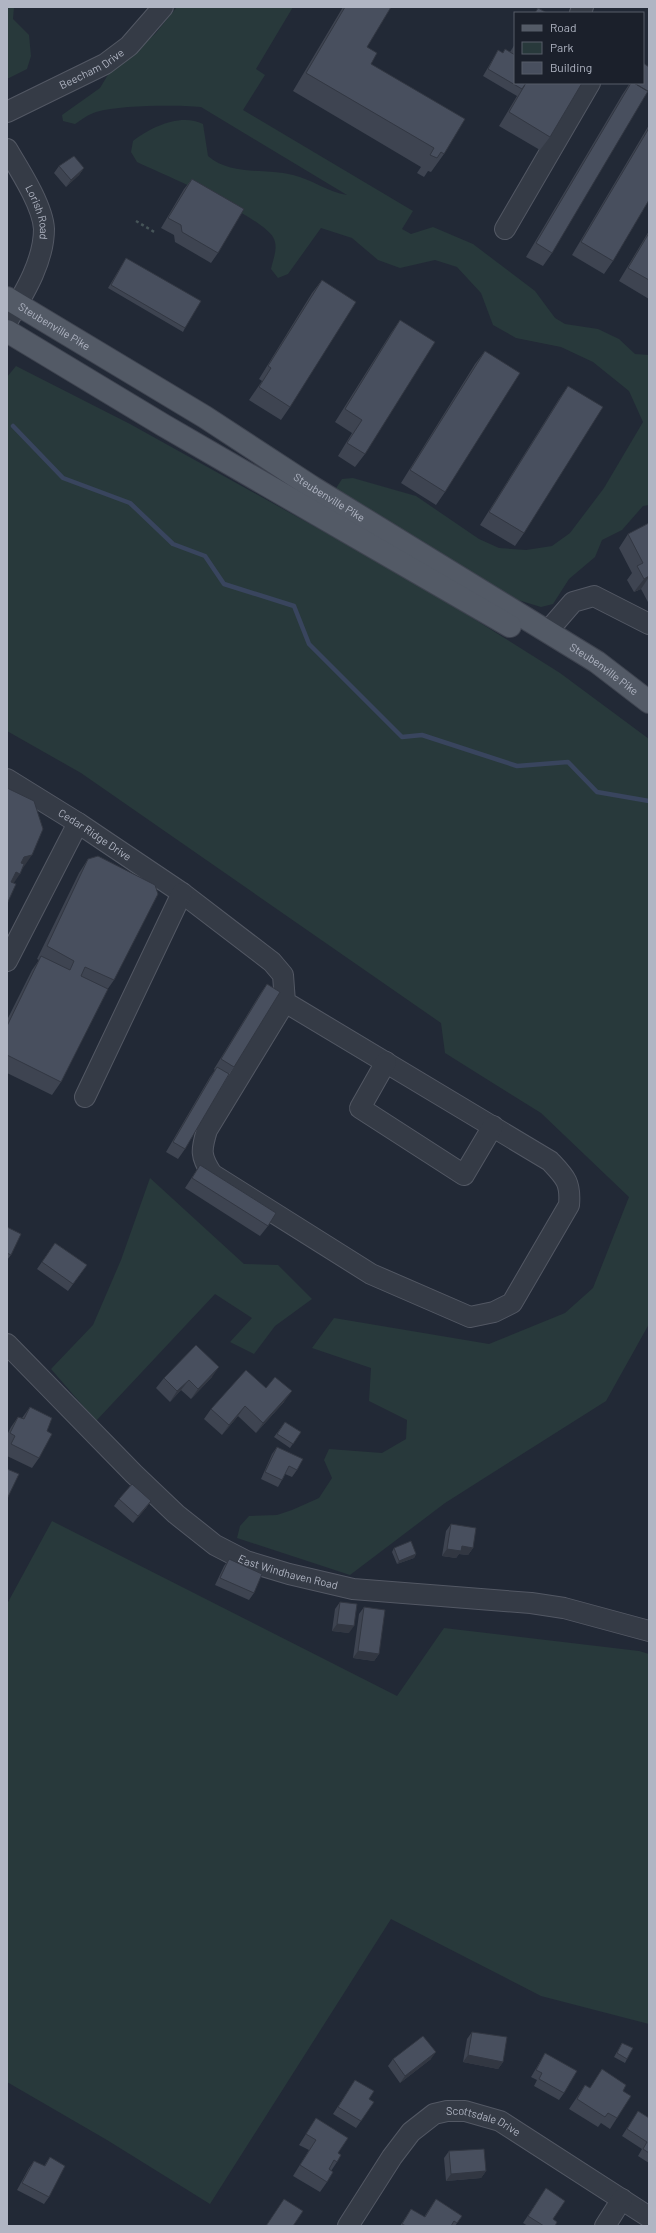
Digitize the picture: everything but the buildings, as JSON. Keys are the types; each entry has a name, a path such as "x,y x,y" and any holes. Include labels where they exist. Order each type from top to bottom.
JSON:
{"main road":[{"name":"Steubenville Pike","path":"12,301 205,417 312,487 598,662 649,703"},
{"name":"Steubenville Pike","path":"7,331 163,425 591,674 649,703"}],"street":[{"name":"Beecham Drive","path":"7,112 104,64 129,46 163,7"},
{"path":"505,229 589,84"},
{"name":"Lorish Road","path":"7,149 33,193 44,229 40,258 12,301 7,322"},
{"path":"547,632 573,602 594,596 649,624"},
{"name":"Cedar Ridge Drive","path":"7,779 78,823 182,893 272,962 283,975 285,1002"},
{"path":"7,961 78,823"},
{"path":"85,1097 182,893"},
{"path":"285,1002 386,1062 550,1161 566,1178 570,1192 570,1204 512,1302 494,1312 470,1317 371,1274 212,1174 203,1161 202,1148 207,1130 285,1002"},
{"path":"386,1062 360,1108 464,1175 493,1126"},
{"name":"East Windhaven Road","path":"8,1347 134,1474 176,1514 215,1546 246,1561 289,1574 353,1589 413,1595 531,1603 572,1610 649,1631"},
{"name":"Scottsdale Drive","path":"348,2226 392,2157 411,2132 434,2114 447,2111 470,2112 500,2121 622,2198 649,2217"},
{"path":"605,2226 622,2198"}],"path":[{"path":"136,222 156,233"}],"green space":[{"path":"7,7 14,7 13,19 29,35 31,56 27,69 9,78 7,78"},
{"path":"177,7 293,7 256,69 265,75 243,110 413,211 402,229 411,234 433,227 473,244 535,291 555,318 565,324 598,329 619,339 635,354 649,355 649,505 643,506 622,530 602,540 595,557 569,579 553,604 541,607 508,597 331,496 342,479 353,478 416,496 479,539 499,548 526,550 552,546 570,533 604,488 643,422 629,391 593,362 561,347 516,338 493,325 481,293 457,267 435,260 400,268 378,260 352,238 321,228 288,274 278,278 271,269 275,253 275,241 264,228 250,218 210,196 137,162 131,152 133,141 148,131 166,123 185,120 194,121 203,124 208,156 217,162 237,169 293,175 347,195 201,107 163,106 120,108 93,113 75,124 63,121 62,115 100,88 109,73 155,34"},
{"path":"16,366 130,424 420,585 560,673 649,739 649,1324 606,1401 445,1503 350,1575 237,1538 240,1526 249,1516 277,1515 319,1498 332,1478 324,1460 329,1449 382,1453 406,1439 407,1420 369,1401 371,1368 312,1348 334,1318 489,1344 565,1313 593,1288 629,1197 541,1113 445,1053 441,1023 81,773 7,731 7,377"},
{"path":"150,1178 244,1264 278,1265 312,1299 275,1326 254,1354 230,1342 252,1318 215,1294 96,1421 51,1369 93,1325 121,1260"},
{"path":"52,1521 397,1696 444,1628 639,1651 649,1654 649,2024 541,1996 391,1919 210,2204 107,2140 7,2082 7,1604"}],"waterway":[{"path":"13,426 63,478 130,503 173,544 205,556 224,584 294,606 309,644 402,737 422,735 517,766 568,762 597,792 649,801"}]}
